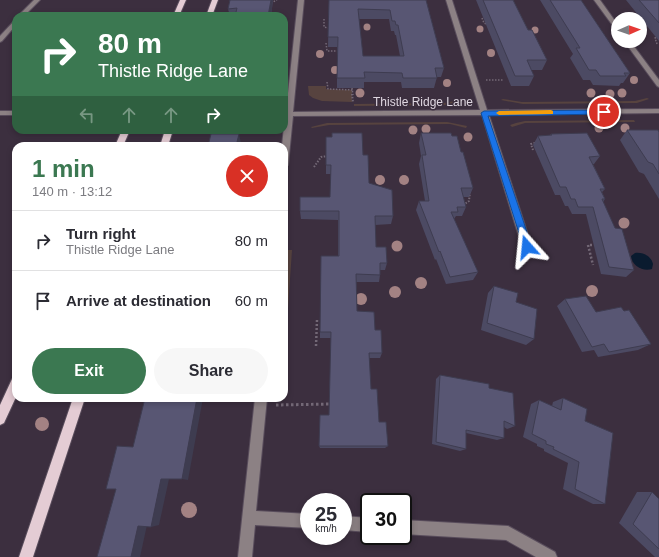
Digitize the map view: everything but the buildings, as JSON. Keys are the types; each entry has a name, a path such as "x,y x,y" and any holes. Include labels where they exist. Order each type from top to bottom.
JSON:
{"main road":[{"path":"178,12 183,0"},
{"path":"210,12 215,0"},
{"path":"0,419 12,392"},
{"path":"26,557 78,402"}],"street":[{"path":"25,12 37,0"},
{"path":"288,106 301,0"},
{"path":"449,0 527,247"},
{"path":"597,0 611,19"},
{"path":"0,40 12,26"},
{"path":"632,48 659,85"},
{"name":"Thistle Ridge Lane","path":"288,114 659,111"},
{"path":"0,113 12,113"},
{"path":"245,557 261,402"},
{"path":"250,518 300,521"},
{"path":"412,528 508,533 550,557"}],"path":[{"path":"267,4 277,0"},
{"path":"482,18 486,24 494,25"},
{"path":"324,19 324,27 328,28"},
{"path":"657,44 655,38 659,36"},
{"path":"326,43 327,51 338,51"},
{"path":"484,80 504,80"},
{"path":"327,82 328,89 352,89 353,103"},
{"path":"532,150 531,144 542,141"},
{"path":"314,167 321,158 331,156"},
{"path":"458,205 466,204 469,201 471,198 469,190"},
{"path":"592,245 588,245 593,265"},
{"path":"316,346 317,320 319,320"},
{"path":"276,405 333,404"}],"shaded area":[{"path":"308,86 326,86 326,89 352,90 352,102 322,101 313,98 309,95"},
{"path":"647,98 649,99 637,103 523,104 501,100 522,102 635,101"},
{"path":"457,102 446,105 354,106 354,104 444,103"},
{"path":"634,120 635,122 525,123 512,127 510,125 525,121"},
{"path":"447,122 467,126 466,128 450,124 329,125 311,127 327,123"},
{"path":"288,250 292,250 288,309"}],"water":[{"path":"635,253 644,254 649,257 653,264 652,269 645,270 633,263 631,256"}],"slow traffic":[{"path":"499,113 551,113"}],"route":[{"path":"527,247 484,113 604,112"}]}
